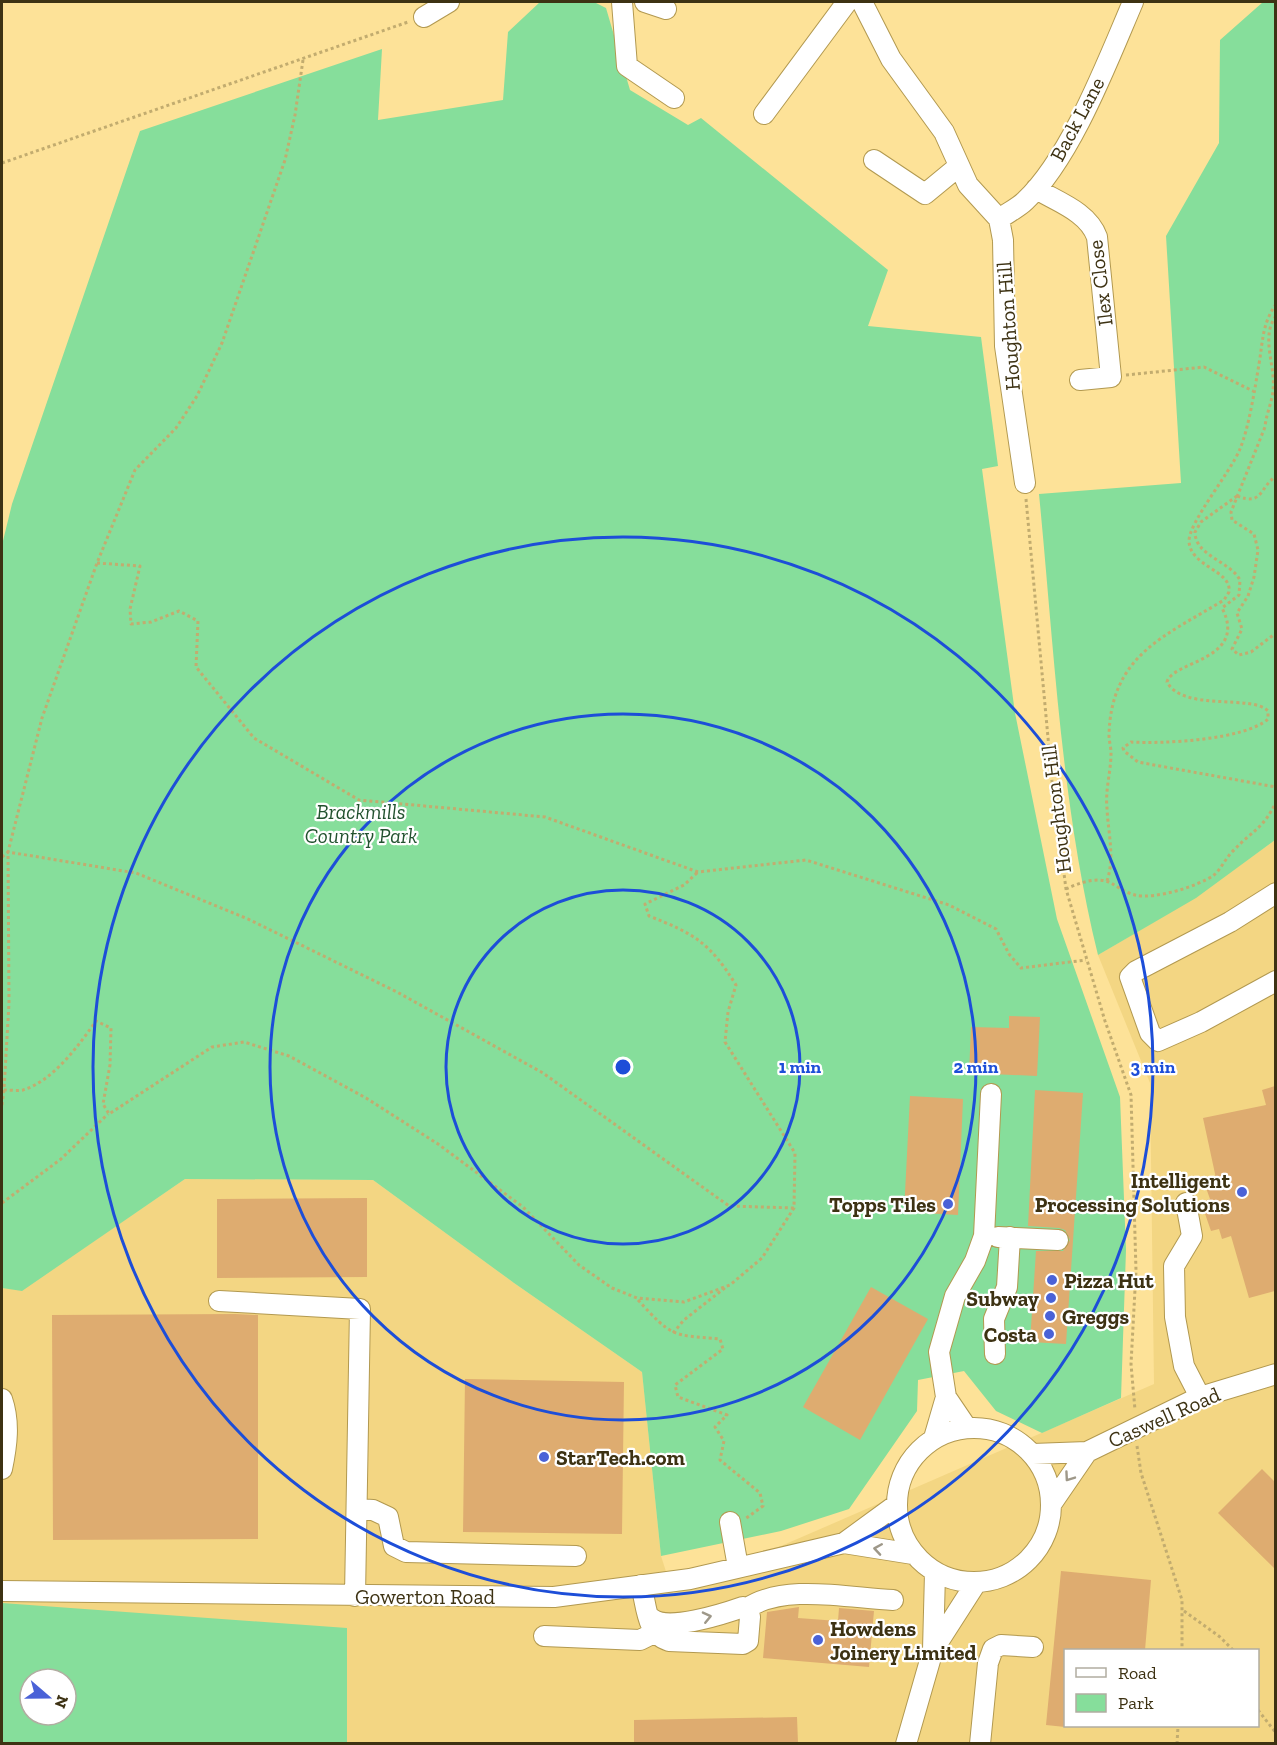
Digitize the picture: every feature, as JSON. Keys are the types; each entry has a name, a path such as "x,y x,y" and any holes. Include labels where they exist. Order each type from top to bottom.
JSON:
{"street":[{"path":"424,17 448,2"},
{"path":"622,2 627,66 674,98"},
{"path":"645,2 666,9"},
{"path":"764,114 857,2 891,59 944,132 968,185 999,219"},
{"name":"Back Lane","path":"999,219 1024,202 1061,154 1101,77 1133,2"},
{"path":"874,160 925,194 959,166"},
{"name":"Ilex Close","path":"1036,189 1081,215 1095,231 1111,377"},
{"name":"Houghton Hill","path":"999,219 1003,240 1005,346 1024,483"},
{"path":"1080,380 1111,377"},
{"path":"1275,893 1230,922 1133,972 1130,977 1149,1033 1158,1041 1202,1022 1275,981"},
{"path":"934,1438 946,1397 939,1352 955,1296 975,1261 984,1236 991,1094"},
{"path":"1186,1203 1192,1236 1174,1266 1175,1317 1184,1366 1200,1397"},
{"path":"984,1236 1058,1240"},
{"path":"995,1354 994,1319 1007,1287 1010,1237"},
{"path":"219,1301 360,1310 355,1596"},
{"name":"Caswell Road","path":"1032,1454 1087,1452 1200,1397 1275,1374"},
{"path":"946,1397 967,1428"},
{"path":"2,1399 7,1416 6,1452 2,1469"},
{"path":"967,1428 992,1429 1014,1438 1032,1454 1046,1477 1052,1503 1049,1527 1038,1549 1021,1567 1000,1579 976,1583 954,1581 935,1573 913,1554 900,1531 896,1505 901,1479 914,1456 934,1438 967,1428"},
{"name":"Caswell Road","path":"1052,1503 1087,1452"},
{"name":"Gowerton Road","path":"843,1543 896,1505"},
{"path":"357,1509 373,1509 388,1517 394,1546 406,1552 576,1556"},
{"path":"731,1524 738,1567"},
{"name":"Gowerton Road","path":"2,1591 554,1597 690,1579 843,1543 913,1554"},
{"path":"906,1743 933,1650 935,1573"},
{"path":"933,1650 976,1583"},
{"path":"641,1585 652,1626 669,1641 743,1644 748,1641 750,1630 750,1617 746,1609"},
{"path":"544,1636 640,1640 652,1626 746,1609 767,1597 792,1594 893,1600"},
{"path":"980,1743 988,1663 993,1648 1001,1645 1033,1647"}],"path":[{"path":"2,163 424,17"},
{"path":"2,1105 9,1003 8,852 42,718 97,563 135,470 176,428 197,396 222,343 285,160 295,115 303,60"},
{"path":"1107,881 1112,858 1106,805 1111,752 1109,734 1116,694 1122,678 1134,660 1168,632 1227,596 1228,582 1194,555 1189,538 1192,526 1223,482 1240,449 1259,365 1262,329 1275,304"},
{"path":"1275,316 1269,326 1274,389 1266,412 1265,427 1237,496 1231,519 1254,534 1258,550 1249,594 1237,612 1241,631 1232,649 1239,655 1248,653 1275,633"},
{"path":"1111,377 1204,367 1253,391"},
{"path":"1237,496 1250,500 1256,498 1275,476"},
{"name":"Houghton Hill","path":"1024,483 1051,770 1066,889 1086,960 1131,1095 1136,1271 1131,1364 1133,1391"},
{"path":"1237,496 1201,522 1195,536 1199,545 1233,570 1240,580 1239,595 1222,608 1229,620 1228,631 1207,657 1177,671 1169,676 1167,682 1171,688 1197,700 1264,706 1268,711 1268,719 1249,728 1208,738 1148,743 1131,742 1124,748 1124,752 1138,762 1275,787"},
{"path":"97,563 140,566 130,609 131,624 151,622 179,611 198,621 196,667 254,738 359,800 545,817 698,872 806,860 949,905 996,929 1009,954 1021,968 1086,960"},
{"path":"1066,889 1086,882 1107,881 1135,896 1148,896 1164,894 1206,880 1215,873 1233,850 1263,825 1275,802"},
{"path":"2,857 8,852 136,873 248,919 397,992 543,1073 729,1206 794,1208"},
{"path":"673,1333 684,1320 762,1258 794,1208 795,1153 725,1042 728,1012 736,985 718,956 691,933 649,916 645,904 684,885 698,872"},
{"path":"4,1090 23,1090 53,1071 78,1047 96,1021 111,1028 110,1065 103,1104 109,1114"},
{"path":"2,1203 61,1159 109,1114 212,1047 244,1042 289,1056 366,1098 438,1144 523,1207 579,1265 612,1288 637,1298 684,1302 730,1285"},
{"path":"637,1298 662,1326 673,1333 720,1338 723,1349 675,1385 678,1397 715,1408 727,1415 715,1427 724,1441 720,1460 760,1493 763,1506 731,1524"},
{"path":"1136,1441 1141,1473 1184,1611 1182,1649"},
{"path":"1184,1611 1220,1637 1232,1649"},
{"path":"1259,1713 1275,1733"},
{"path":"1177,1743 1178,1727"}],"shaded area":[{"path":"1275,840 1275,1743 2,1744 2,1288 22,1290 185,1179 373,1180 514,1283 642,1372 661,1556 673,1593 1154,1384 1150,1083 1098,955 1196,897"}],"green space":[{"name":"Brackmills Country Park","path":"540,2 594,2 606,8 630,90 688,125 701,118 888,270 868,326 981,337 998,466 982,469 1015,713 1057,919 1120,1097 1126,1250 1121,1398 1042,1433 996,1411 964,1371 918,1380 917,1411 849,1509 781,1531 661,1556 642,1372 514,1283 373,1180 185,1179 22,1291 2,1288 2,545 12,504 140,131 382,49 378,120 503,100 508,32"},
{"path":"1263,2 1276,2 1275,840 1196,898 1098,955 1085,898 1067,784 1039,494 1181,483 1166,236 1219,143 1220,40"},
{"path":"2,1603 347,1628 347,1743 2,1743"}],"building":[{"path":"1009,1016 1040,1017 1037,1076 969,1073 971,1027 1009,1028"},
{"name":"Intelligent Processing Solutions","path":"1275,1086 1275,1291 1249,1298 1231,1236 1222,1239 1219,1229 1211,1231 1201,1202 1210,1199 1205,1185 1217,1183 1203,1118 1266,1105 1262,1090"},
{"path":"1035,1090 1083,1093 1066,1344 1030,1342 1036,1251 1063,1251 1070,1240 1065,1230 1059,1228 1028,1226"},
{"path":"910,1096 963,1099 958,1215 904,1212"},
{"path":"367,1198 367,1277 217,1278 217,1199"},
{"path":"871,1287 928,1319 860,1440 803,1407"},
{"path":"52,1315 258,1315 258,1539 53,1540"},
{"name":"StarTech.com","path":"465,1379 624,1382 622,1534 463,1532"},
{"path":"1262,1469 1275,1482 1275,1569 1218,1513"},
{"path":"1061,1571 1151,1580 1145,1649 1064,1649 1064,1727 1046,1725"},
{"name":"Howdens Joinery Limited","path":"799,1607 798,1618 838,1621 839,1608 874,1611 869,1667 763,1658 767,1612"},
{"path":"797,1717 798,1743 634,1743 634,1720"}],"place":[{"name":"Intelligent Processing Solutions","path":"1242,1192"},
{"name":"Topps Tiles","path":"948,1204"},
{"name":"Pizza Hut","path":"1052,1280"},
{"name":"Subway","path":"1051,1298"},
{"name":"Greggs","path":"1050,1316"},
{"name":"Costa","path":"1049,1334"},
{"name":"StarTech.com","path":"544,1457"},
{"name":"Howdens Joinery Limited","path":"818,1640"}]}
